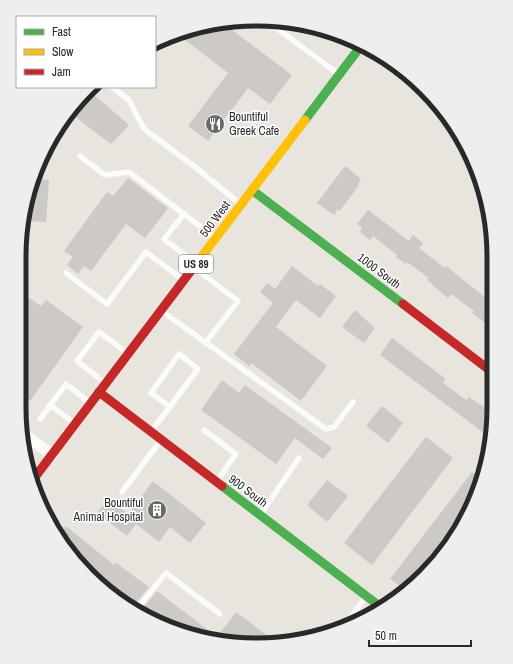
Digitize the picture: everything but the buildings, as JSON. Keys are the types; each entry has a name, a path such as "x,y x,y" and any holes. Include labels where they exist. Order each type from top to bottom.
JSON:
{"street":[{"name":"500 West","path":"36,475 358,50"},
{"name":"1000 South","path":"252,190 487,368"},
{"name":"900 South","path":"99,392 377,604"},
{"path":"28,437 52,455"}],"lane":[{"path":"274,26 339,75"},
{"path":"113,88 129,100 143,127 148,132 195,167 241,205"},
{"path":"80,156 105,175 129,172 216,238"},
{"path":"184,214 164,240 238,301 205,343"},
{"path":"66,273 107,304 146,252 184,280"},
{"path":"161,310 326,429 334,426 353,402"},
{"path":"106,383 77,362 99,332 128,354"},
{"path":"151,432 170,407 198,369 179,354 151,393 170,407"},
{"path":"40,419 66,384 91,403"},
{"path":"50,405 75,424"},
{"path":"204,430 236,454 216,482"},
{"path":"122,492 162,440"},
{"path":"259,515 299,458"},
{"path":"140,606 166,573 220,614"},
{"path":"351,617 366,596"}],"traffic: fast":[{"path":"305,120 358,50"},
{"path":"252,190 403,304"},
{"path":"222,486 377,604"}],"traffic: slow":[{"path":"193,268 305,120"}],"traffic: jam":[{"path":"36,475 193,268"},
{"path":"403,304 487,368"},
{"path":"99,392 222,486"}],"place":[{"name":"Bountiful Greek Cafe","path":"215,124"},
{"name":"Bountiful Animal Hospital","path":"157,510"}]}
